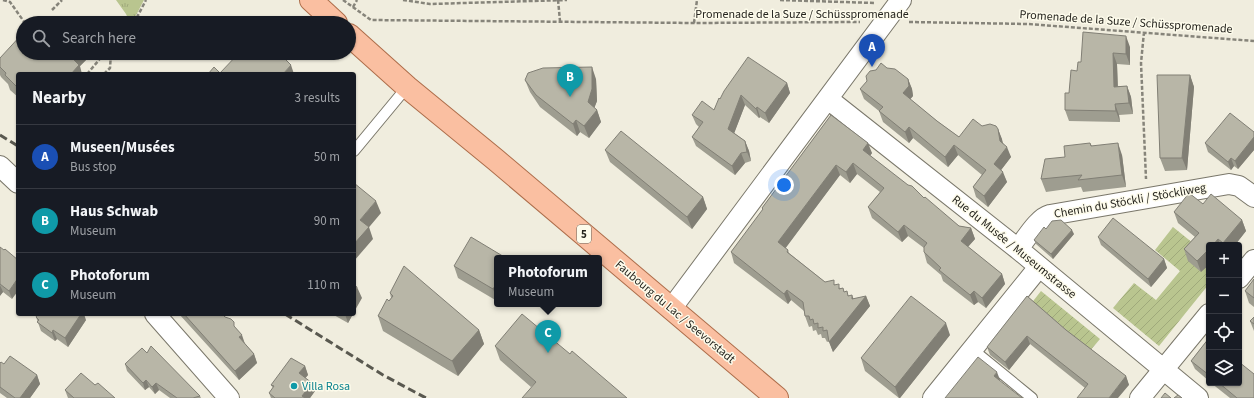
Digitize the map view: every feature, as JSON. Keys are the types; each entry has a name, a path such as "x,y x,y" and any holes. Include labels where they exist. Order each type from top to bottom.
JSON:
{"main road":[{"path":"311,0 328,16"},
{"name":"Faubourg du Lac / Seevorstadt","path":"356,41 407,87 496,160 777,398"}],"street":[{"path":"671,309 900,1"},
{"name":"Rue du Musée / Museumstrasse","path":"828,99 1018,249 1198,398"},
{"path":"0,166 16,181"},
{"name":"Chemin du Stöckli / Stöckliweg","path":"1018,249 1040,220 1046,216 1229,184 1239,186 1254,197"},
{"path":"1242,274 1254,260"},
{"path":"933,398 1039,267"},
{"path":"157,316 229,398"},
{"path":"1140,398 1206,318"}],"lane":[{"path":"356,148 407,87"},
{"path":"972,349 1032,398"}],"path":[{"path":"3,0 10,2 20,16"},
{"path":"52,10 62,0"},
{"path":"138,16 146,0"},
{"name":"Promenade de la Suze / Schüsspromenade","path":"343,0 371,20 1028,24 1254,41"},
{"path":"353,7 357,0"},
{"path":"403,0 430,4 567,0"},
{"path":"558,0 560,21"},
{"path":"694,23 697,0"},
{"path":"780,0 878,3"},
{"path":"1144,32 1141,63 1147,199"},
{"path":"89,72 98,60"},
{"path":"106,72 110,68 111,60"}],"green space":[{"path":"116,0 144,0 136,16 127,16"},
{"path":"1173,227 1206,254 1206,288 1159,346 1113,308 1134,283 1156,300 1180,271 1155,250"},
{"path":"1041,291 1100,339 1088,353 1030,305"}],"building":[{"path":"1083,32 1126,36 1126,54 1113,53 1114,87 1127,86 1129,103 1115,104 1116,111 1065,110 1065,93 1069,93 1071,70 1077,71 1078,62 1081,62"},
{"path":"16,41 16,60 74,60 79,65 73,72 16,72 16,86 5,75 6,73 0,67 0,58"},
{"path":"748,57 787,83 765,113 757,107 756,109 741,95 728,129 745,141 747,152 741,153 732,166 692,137 703,122 692,115 702,101 714,110 719,98 720,99"},
{"path":"232,60 286,60 291,65 285,72 221,72"},
{"path":"881,63 887,68 895,69 908,79 909,86 903,93 959,137 973,119 982,126 990,124 996,126 1000,141 1007,147 994,164 1003,172 984,196 973,187 986,170 954,145 945,157 909,127 905,132 879,111 883,107 860,89 867,81 866,76 870,71 876,70"},
{"path":"214,67 219,72 210,72"},
{"path":"592,67 592,89 588,102 597,110 584,126 576,120 573,124 536,95 525,80 528,73 543,68"},
{"path":"1157,75 1190,75 1182,158 1160,158"},
{"path":"1230,113 1254,132 1254,137 1235,161 1231,158 1228,162 1205,143"},
{"path":"831,115 868,143 863,150 908,185 912,186 924,198 925,197 959,226 971,228 961,241 1002,274 982,298 974,291 970,295 939,270 941,268 924,252 924,247 927,243 904,225 898,232 868,207 884,188 853,163 846,172 836,165 778,242 788,250 787,252 825,282 834,280 834,285 839,284 839,289 843,288 844,292 847,291 848,296 852,295 852,299 866,296 829,342 827,330 823,331 823,327 818,328 818,323 814,324 813,319 810,320 809,316 805,316 803,302 787,290 784,294 731,252"},
{"path":"621,131 703,197 687,217 605,150"},
{"path":"1090,143 1091,146 1118,143 1122,175 1078,180 1082,175 1041,179 1045,159 1065,157 1064,146"},
{"path":"356,185 376,201 360,220 369,227 356,242"},
{"path":"1189,193 1203,204 1211,194 1242,220 1224,242 1218,239 1216,242 1206,242 1206,252 1197,261 1184,249 1199,233 1174,212"},
{"path":"1113,218 1164,259 1148,279 1098,237"},
{"path":"1061,220 1072,230 1051,254 1034,240 1044,227 1046,229 1052,221"},
{"path":"471,237 501,255 494,255 493,289 454,266"},
{"path":"0,247 4,250 5,249 16,258 16,281 9,291 0,284"},
{"path":"404,266 479,330 452,361 378,316 387,299 389,301 393,296 390,293"},
{"path":"1254,279 1254,298 1245,291"},
{"path":"911,296 946,323 895,387 861,358"},
{"path":"1027,296 1066,330 1126,376 1109,398 1077,398 1088,384 1027,336 1005,362 987,347"},
{"path":"522,314 570,354 572,351 627,398 522,398 536,382 495,346"},
{"path":"80,316 65,338 53,330 52,333 37,322 39,320 36,317"},
{"path":"186,316 224,316 234,322 234,326 242,335 239,337 254,354 235,371"},
{"path":"1254,317 1254,324 1250,321"},
{"path":"1206,342 1206,373 1191,361"},
{"path":"151,346 200,396 193,398 177,398 156,383 152,387 146,380 143,383 125,364 142,348 147,353"},
{"path":"10,356 37,375 20,398 15,398 0,387 0,363 1,362 4,364"},
{"path":"978,357 997,372 994,376 1022,398 945,398"},
{"path":"291,358 305,366 299,373 312,383 302,396 305,398 275,398 269,393 274,386 271,385"},
{"path":"1242,364 1254,374 1254,398 1237,398 1223,386 1242,386"},
{"path":"81,373 95,385 98,383 115,398 74,398 65,390"},
{"path":"1165,393 1171,398 1161,398"},
{"path":"1178,395 1182,398 1174,398"}],"railway":[{"path":"0,135 16,145"},
{"path":"288,316 383,375 426,398"}],"place":[{"name":"Museen/Musées","path":"872,67"},
{"name":"Haus Schwab","path":"570,97"},
{"name":"Photoforum","path":"548,353"},
{"name":"Villa Rosa","path":"294,386"}]}
